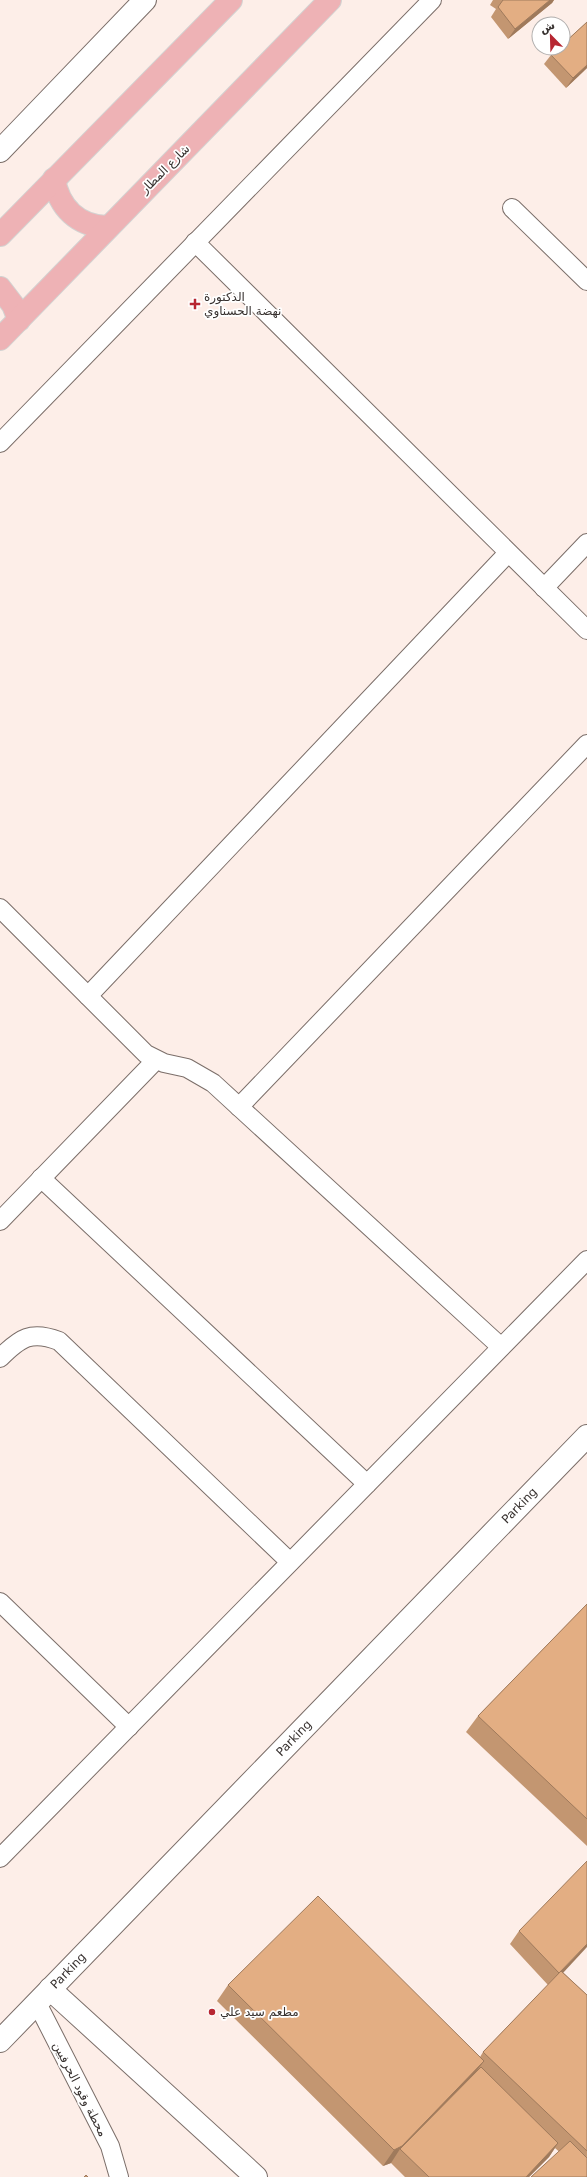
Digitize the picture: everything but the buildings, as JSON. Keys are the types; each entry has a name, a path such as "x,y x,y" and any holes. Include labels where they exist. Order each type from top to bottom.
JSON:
{"main road":[{"path":"0,235 231,0"},
{"name":"شارع المطار","path":"0,339 107,227 330,0"},
{"path":"54,179 56,192 62,204 71,214 94,226 107,227"},
{"path":"0,288 13,305 19,320"}],"street":[{"path":"0,151 145,0"},
{"name":"Parking","path":"0,2040 587,1436"},
{"path":"43,1996 256,2177"}],"lane":[{"path":"0,443 432,0"},
{"path":"512,208 587,281"},
{"path":"195,242 587,630"},
{"path":"544,588 587,543"},
{"path":"88,996 508,552"},
{"path":"240,1107 587,744"},
{"path":"0,908 146,1054 156,1060 187,1068 201,1075 240,1107 500,1347"},
{"path":"0,1221 156,1060"},
{"path":"41,1178 367,1484"},
{"path":"0,1858 587,1260"},
{"path":"0,1358 16,1342 26,1337 37,1335 59,1341 290,1562"},
{"path":"0,1602 129,1727"},
{"name":"محطة وقود الحرفيين","path":"43,1996 110,2146 119,2177"}],"place":[{"name":"الدكتورة نهضة الحسناوي","path":"195,304"},
{"name":"مطعم سيد علي","path":"212,2012"}]}
